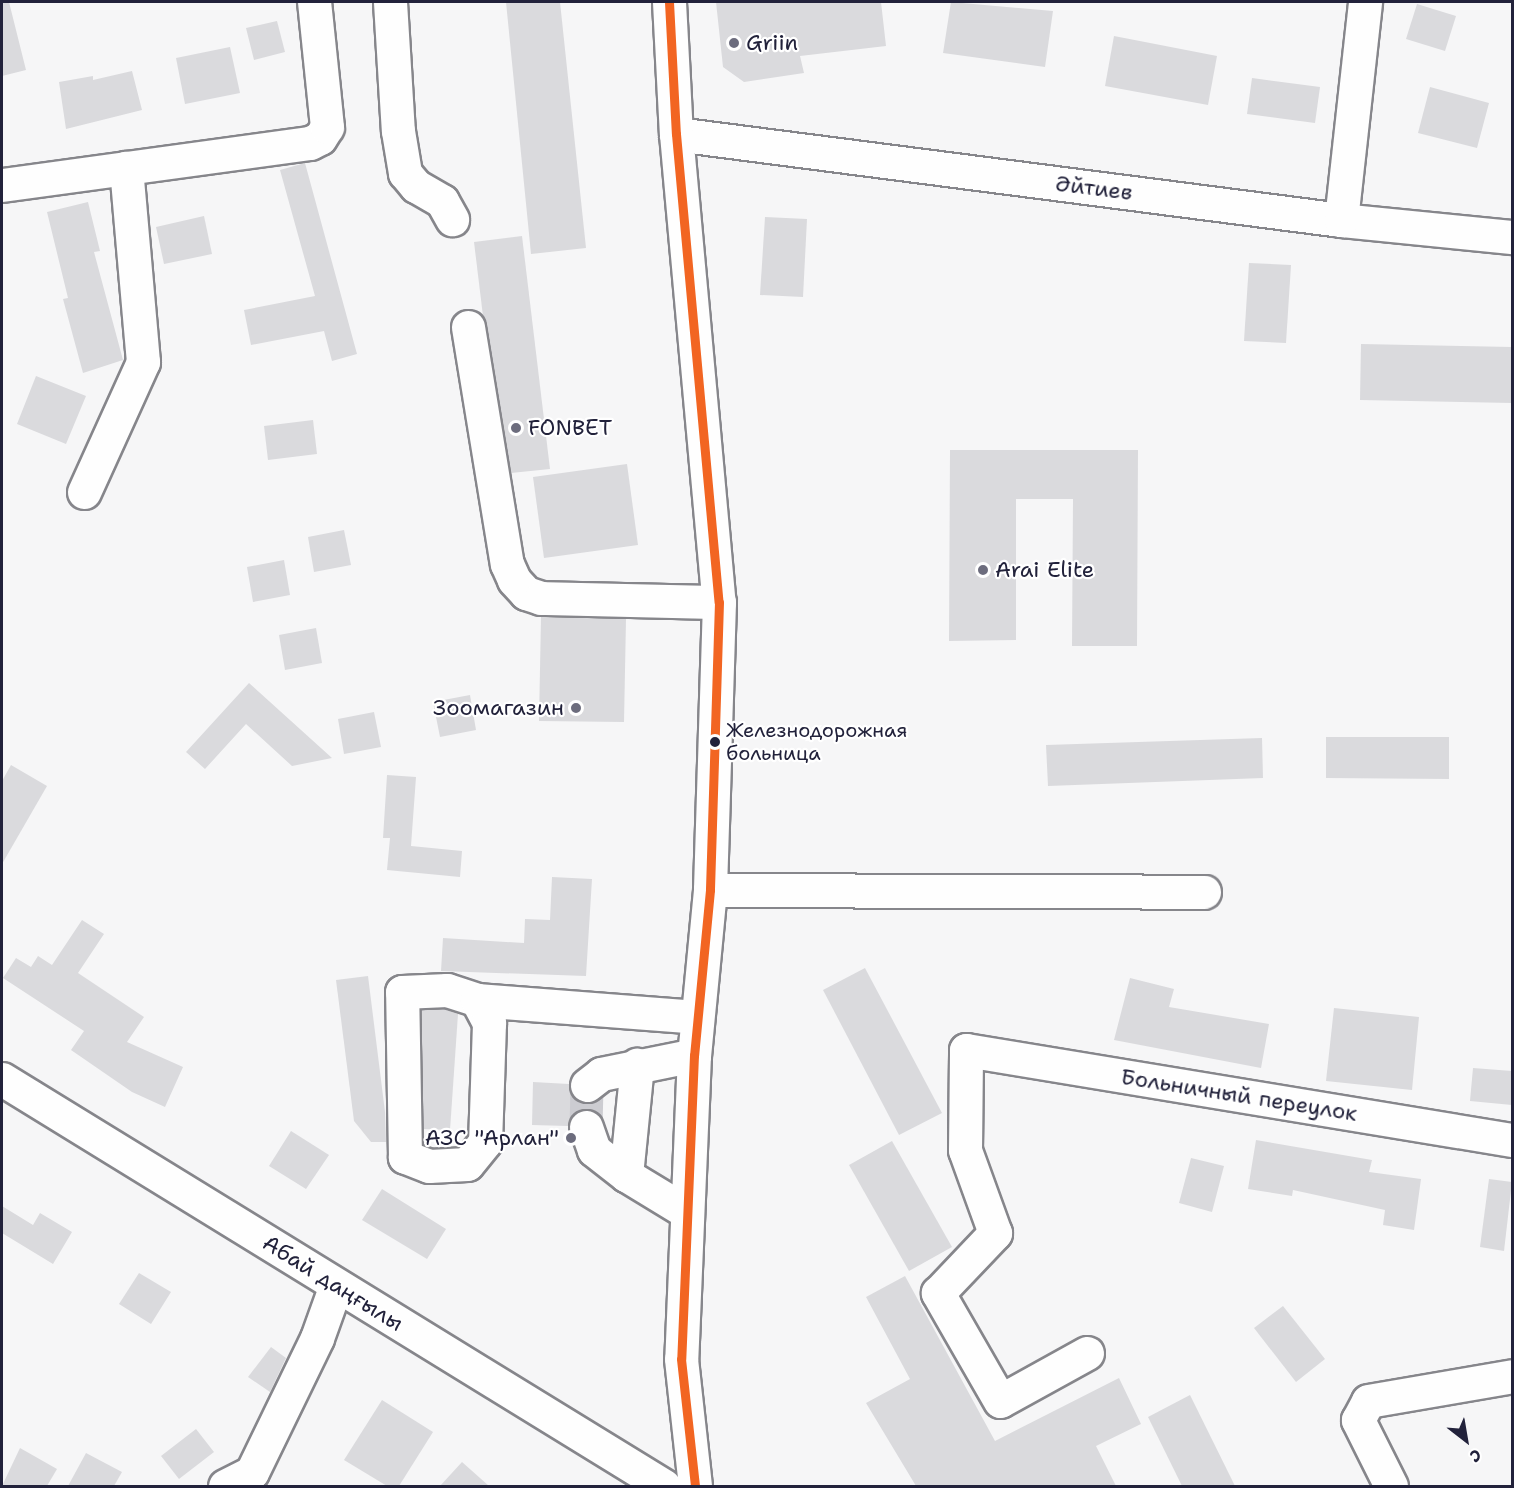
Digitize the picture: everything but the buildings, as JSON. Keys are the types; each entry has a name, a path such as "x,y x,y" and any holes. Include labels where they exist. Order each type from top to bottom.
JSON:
{"street":[{"path":"2,185 310,143 325,133 327,127 314,2"},
{"path":"390,2 398,131 405,173 416,186 442,201 452,219"},
{"path":"669,2 676,134 719,602 710,890 696,1017 681,1359 695,1486"},
{"path":"1341,220 1365,2"},
{"name":"Әйтиев","path":"676,134 1341,220 1512,237"},
{"path":"84,492 143,362 126,168"},
{"path":"468,327 507,564 514,580 526,593 541,598 719,602"},
{"path":"710,890 1204,892"},
{"path":"477,1000 489,1023 485,1142 467,1164 429,1166 405,1157 402,992 447,990 477,1000 696,1017"},
{"name":"Больничный переулок","path":"1087,1353 1000,1401 938,1293 995,1233 965,1150 966,1050 1512,1140"},
{"path":"587,1084 601,1074 694,1055"},
{"path":"626,1175 637,1065"},
{"name":"Абай даңғылы","path":"2,1079 664,1486"},
{"path":"586,1127 594,1150 626,1175 687,1212"},
{"path":"225,1486 252,1472 317,1338 336,1285"},
{"path":"1391,1486 1358,1420 1368,1401 1512,1376"}],"tunnel":[{"path":"586,1127 587,1085"}],"transit line":[{"path":"669,2 676,134 719,602 710,890 694,1055 681,1359 695,1486"}],"place":[{"name":"Griin","path":"734,43"},
{"name":"FONBET","path":"516,428"},
{"name":"Arai Elite","path":"983,570"},
{"name":"Зоомагазин","path":"576,708"},
{"name":"Железнодорожная больница","path":"715,742"},
{"name":"АЗС \"Арлан\"","path":"571,1138"}]}
